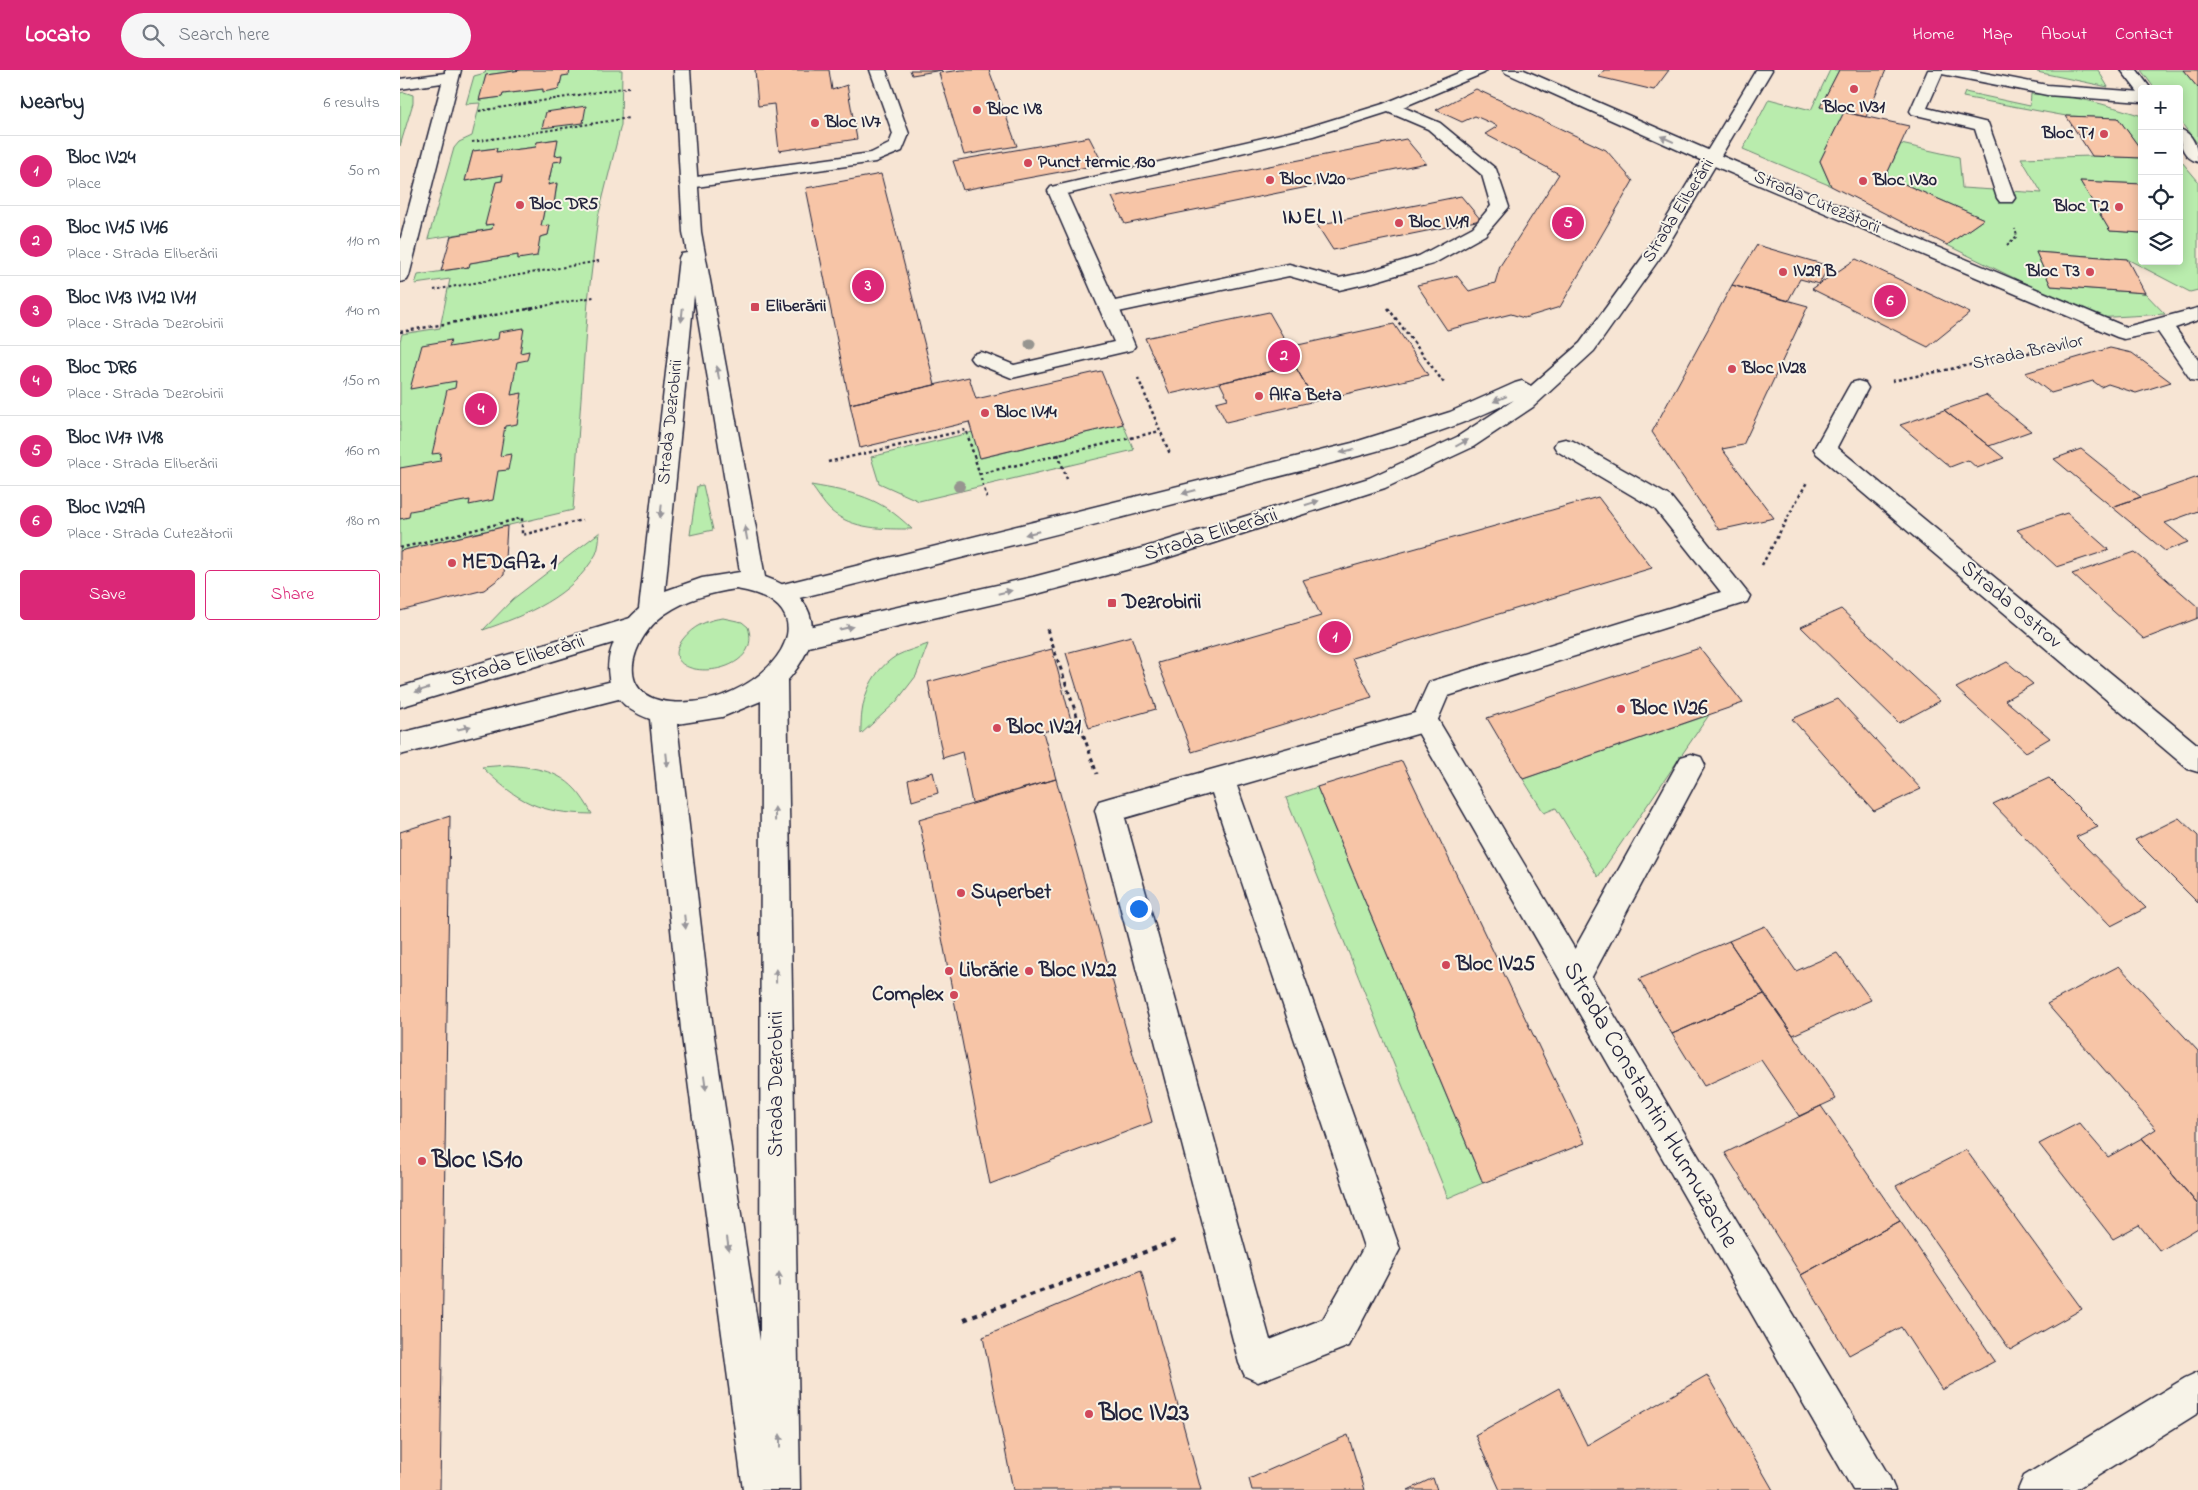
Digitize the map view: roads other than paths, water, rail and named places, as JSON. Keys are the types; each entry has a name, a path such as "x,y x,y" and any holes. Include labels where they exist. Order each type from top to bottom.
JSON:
{"street":[{"name":"Strada Dezrobirii","path":"682,70 692,232 754,581"},
{"path":"689,183 874,158 896,147 901,134 878,70"},
{"path":"980,358 1012,372 1125,346 1057,190 1307,133 1389,107 1479,70"},
{"name":"Strada Cutezătorii","path":"1511,70 1711,158 2124,333 2163,325"},
{"name":"Strada Eliberării","path":"799,639 1042,583 1148,555 1377,483 1465,442 1526,402 1587,347 1653,254 1764,70"},
{"path":"1936,70 1918,111 1982,126 2006,198"},
{"path":"1946,70 2047,90 2138,97"},
{"path":"2129,70 2140,85"},
{"path":"400,84 452,74 400,276"},
{"path":"1110,308 1289,270 1339,284 1426,260 1479,231 1500,207 1490,173 1434,126 1389,107"},
{"path":"2183,139 2198,157"},
{"name":"Strada Dezrobirii","path":"644,619 692,232"},
{"path":"2198,314 2163,325 2198,375"},
{"name":"Strada Eliberării","path":"783,593 1067,524 1361,447 1460,416 1508,395 1542,377 1587,347"},
{"name":"Strada Ostrov","path":"1858,388 1825,449 2198,761"},
{"path":"1221,779 1382,1249 1336,1333 1258,1363 1109,810 1425,721 1438,689 1738,596 1663,503 1565,446"},
{"name":"Strada Dezrobirii","path":"624,688 620,673 620,657 626,640 644,619 667,600 690,589 713,582 754,581 783,593"},
{"path":"400,744 624,688 635,700 648,708 662,712 679,714 704,712 728,705 752,694 774,678 790,659 799,639 800,621 794,606 783,593"},
{"name":"Strada Eliberării","path":"400,697 644,619"},
{"name":"Strada Dezrobirii","path":"774,678 780,1490"},
{"path":"662,712 697,1029 762,1490"},
{"name":"Strada Constantin Hurmuzache","path":"1425,721 1875,1490"},
{"path":"1575,978 1691,765"},
{"path":"2038,1490 2198,1391"}],"place":[{"name":"Bloc IV31","path":"1854,89"},
{"name":"Bloc IV8","path":"977,110"},
{"name":"Bloc IV7","path":"815,123"},
{"name":"Bloc T1","path":"2104,134"},
{"name":"Punct termic 130","path":"1028,163"},
{"name":"Bloc IV20","path":"1270,180"},
{"name":"Bloc IV30","path":"1863,181"},
{"name":"Bloc DR5","path":"520,205"},
{"name":"Bloc T2","path":"2119,207"},
{"name":"Bloc IV19","path":"1399,223"},
{"name":"Bloc IV17 IV18","path":"1568,223"},
{"name":"IV29 B","path":"1783,272"},
{"name":"Bloc T3","path":"2090,272"},
{"name":"Bloc IV13 IV12 IV11","path":"868,286"},
{"name":"Bloc IV29A","path":"1890,301"},
{"name":"Eliberării","path":"755,307"},
{"name":"Bloc IV15 IV16","path":"1284,356"},
{"name":"Bloc IV28","path":"1732,369"},
{"name":"Alfa Beta","path":"1259,396"},
{"name":"Bloc DR6","path":"481,409"},
{"name":"Bloc IV14","path":"985,413"},
{"name":"MEDGAZ. 1","path":"452,563"},
{"name":"Dezrobirii","path":"1112,603"},
{"name":"Bloc IV24","path":"1335,637"},
{"name":"Bloc IV26","path":"1621,709"},
{"name":"Bloc IV21","path":"997,728"},
{"name":"Superbet","path":"961,893"},
{"name":"Bloc IV25","path":"1446,965"},
{"name":"Librărie","path":"949,971"},
{"name":"Bloc IV22","path":"1029,971"},
{"name":"Complex","path":"954,995"},
{"name":"Bloc IS10","path":"422,1161"},
{"name":"Bloc IV23","path":"1089,1414"}],"district":[{"name":"INEL II","path":"1313,218"}]}
